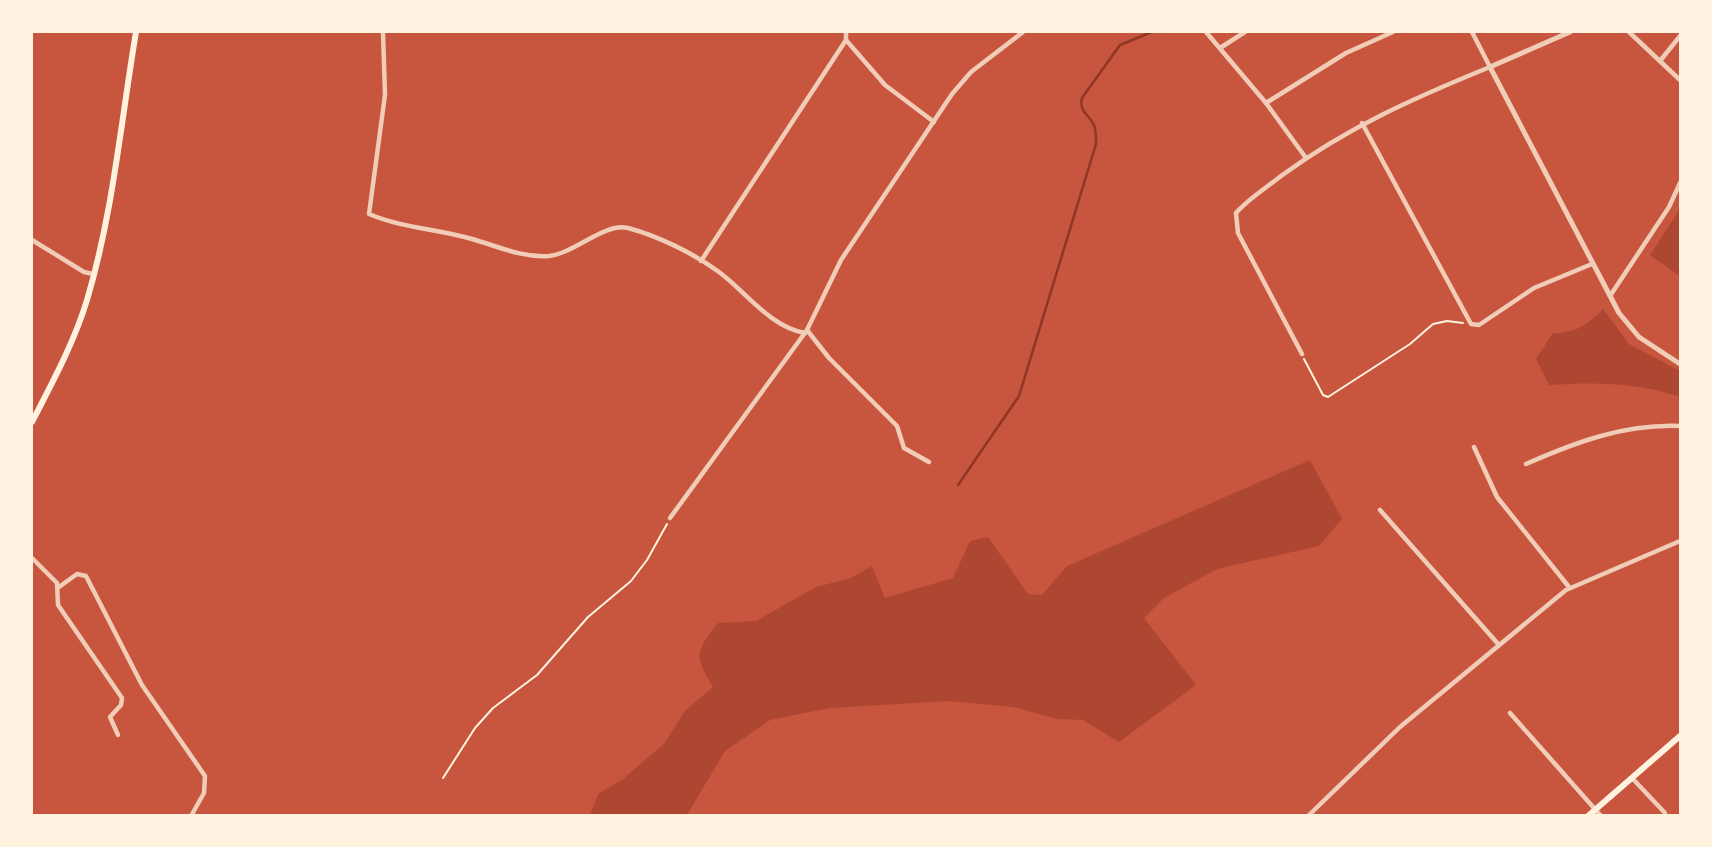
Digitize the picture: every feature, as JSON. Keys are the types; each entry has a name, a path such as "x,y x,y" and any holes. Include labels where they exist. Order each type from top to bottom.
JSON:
{"main road":[{"path":"32,422 74,335 93,274 116,171 136,32"},
{"path":"1588,816 1681,736"}],"street":[{"path":"383,32 385,95 369,214 530,255 559,254 620,227 657,239 701,261 771,315 806,331 897,426 904,448 929,462"},
{"path":"701,261 846,40 846,32"},
{"path":"670,518 806,331 841,260 966,77 1023,32"},
{"path":"1206,32 1266,103 1306,158"},
{"path":"1220,48 1245,32"},
{"path":"1266,103 1346,53 1393,32"},
{"path":"1472,32 1610,297 1639,337 1681,364"},
{"path":"1302,354 1238,233 1234,220 1237,211 1306,158 1362,123 1570,32"},
{"path":"1629,32 1681,80"},
{"path":"1660,61 1681,36"},
{"path":"846,40 885,85 934,122"},
{"path":"1362,123 1471,324 1479,326 1534,288 1591,264"},
{"path":"1610,297 1669,207 1681,183"},
{"path":"32,240 84,272 93,274"},
{"path":"1526,464 1571,444 1608,433 1649,425 1681,426"},
{"path":"1474,447 1497,497 1570,587"},
{"path":"1380,510 1499,645"},
{"path":"1308,816 1400,727 1570,587 1681,541"},
{"path":"32,558 59,587"},
{"path":"118,734 110,718 121,705 122,698 59,608 56,599 59,587 77,575 86,576 142,685 205,776 204,793 191,816"},
{"path":"1510,713 1601,816"},
{"path":"1632,778 1665,813"}],"path":[{"path":"1302,354 1323,395 1328,397 1410,344 1433,324 1447,321 1471,324"},
{"path":"443,778 475,728 493,708 537,675 588,617 631,581 647,560 670,518"}],"shaded area":[{"path":"1680,209 1680,276 1650,255"},
{"path":"1603,309 1629,344 1680,371 1680,397 1648,388 1616,384 1549,385 1536,359 1553,333 1568,332 1581,327"},
{"path":"1310,460 1342,519 1319,546 1217,569 1164,598 1144,618 1196,685 1119,742 1083,720 1057,719 1013,707 949,701 830,708 770,720 725,751 687,815 590,815 598,794 623,779 664,744 684,712 713,687 700,661 700,654 705,641 718,623 756,621 816,587 851,578 872,566 885,598 953,578 970,541 988,537 1028,594 1042,595 1067,566"}],"waterway":[{"path":"958,485 1019,396 1096,144 1095,127 1083,110 1082,98 1120,45 1152,32"}]}
